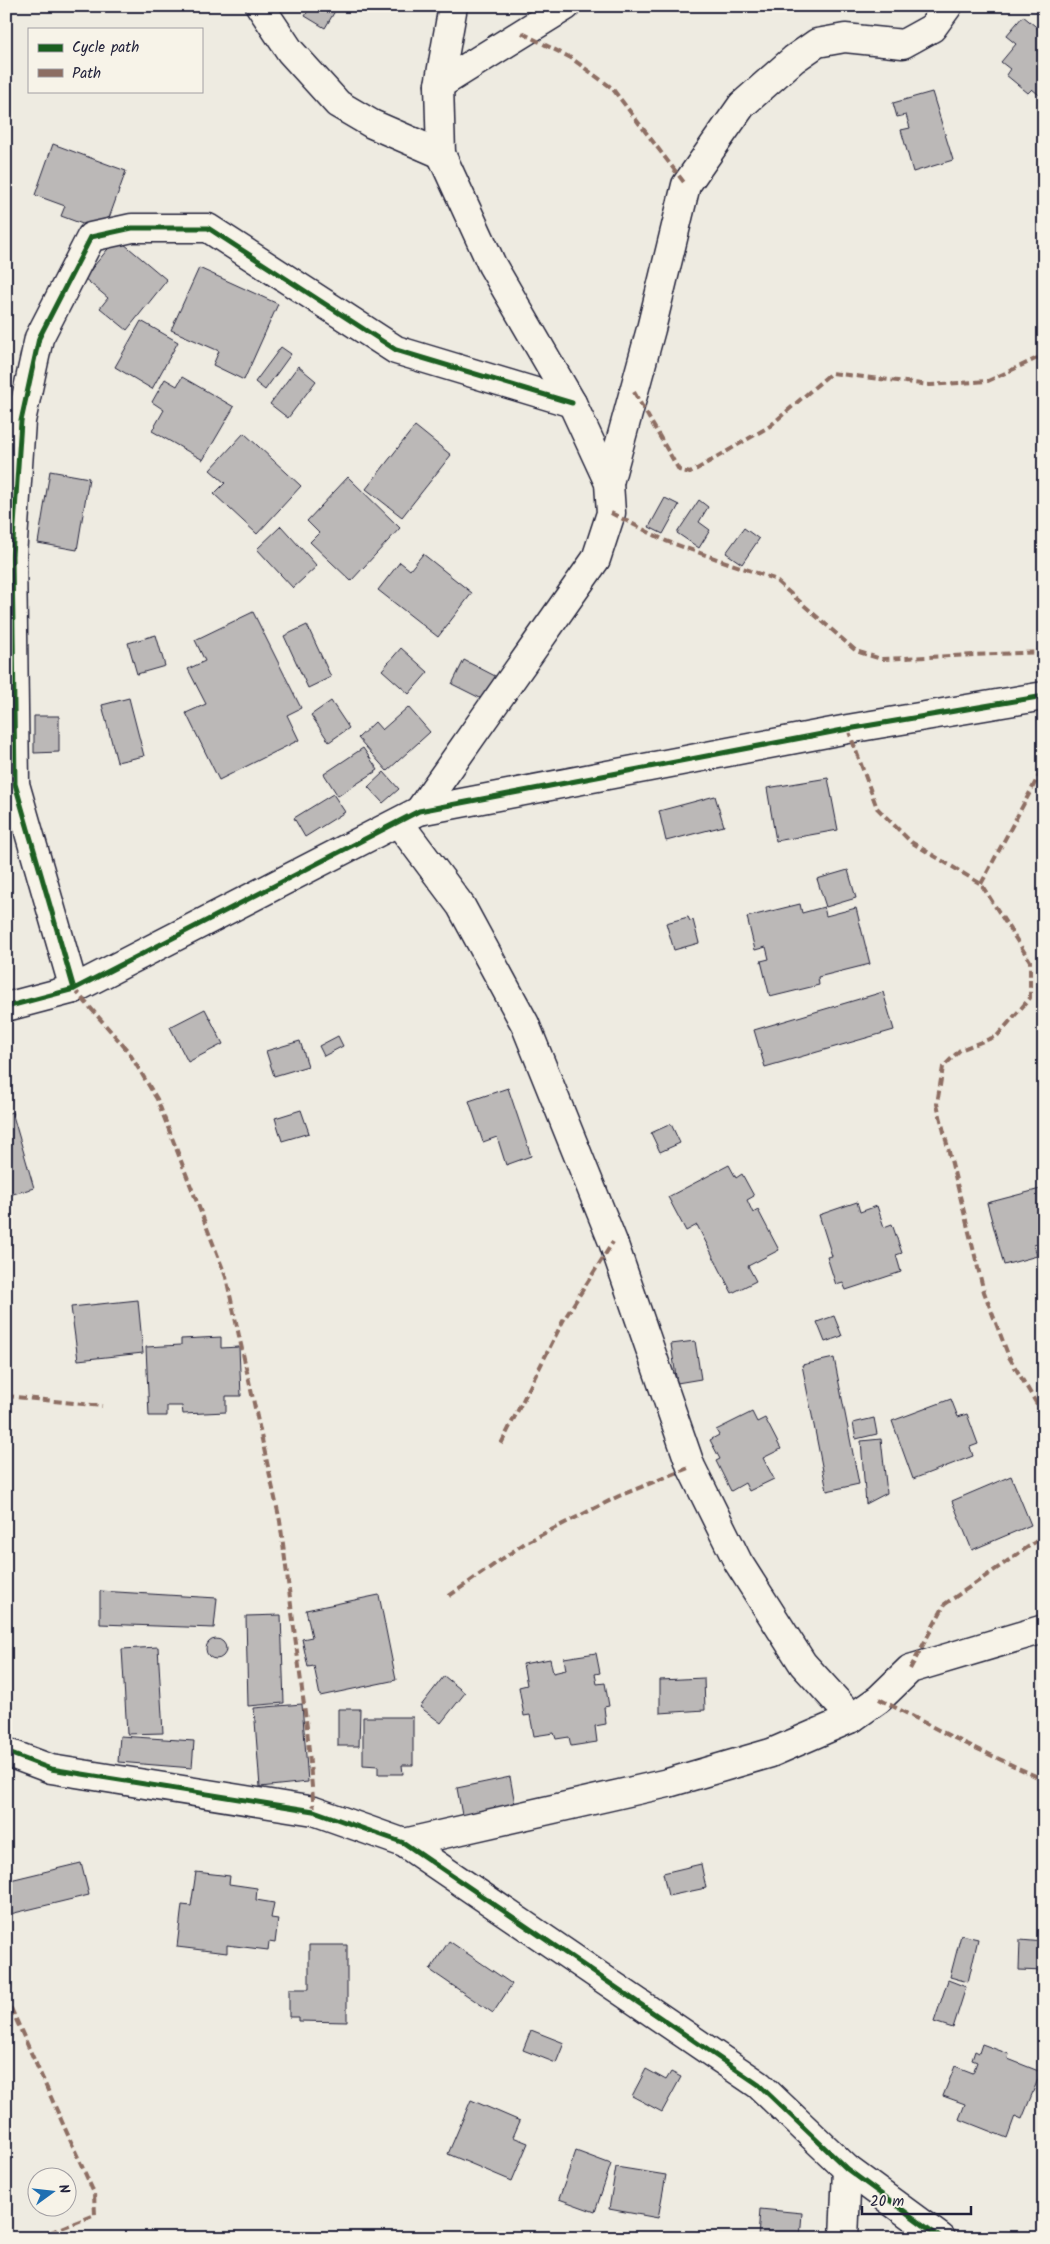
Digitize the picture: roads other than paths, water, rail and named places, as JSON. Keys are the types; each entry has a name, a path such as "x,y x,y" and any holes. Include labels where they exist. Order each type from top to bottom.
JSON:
{"street":[{"path":"260,6 290,51 338,104 372,124 441,154"},
{"path":"453,6 439,85 441,154 492,264 572,403 609,483"},
{"path":"439,85 566,6"},
{"path":"409,817 596,559 611,513 609,483 651,329 686,185 742,105 794,59 817,43 845,38 904,44 932,28 948,6"},
{"path":"74,989 15,784 12,556 21,421 39,338 91,237 132,228 208,228 396,350 572,403"},
{"path":"6,1007 74,989 409,817 848,729 1044,696"},
{"path":"409,817 461,906 525,1024 613,1242 691,1467 738,1562 803,1664 852,1718"},
{"path":"404,1843 668,1783 771,1753 852,1718 879,1699 910,1669 1044,1629"},
{"path":"6,1752 51,1769 314,1811 404,1843 759,2085 847,2169 942,2238"},
{"path":"844,2238 847,2169"}]}
